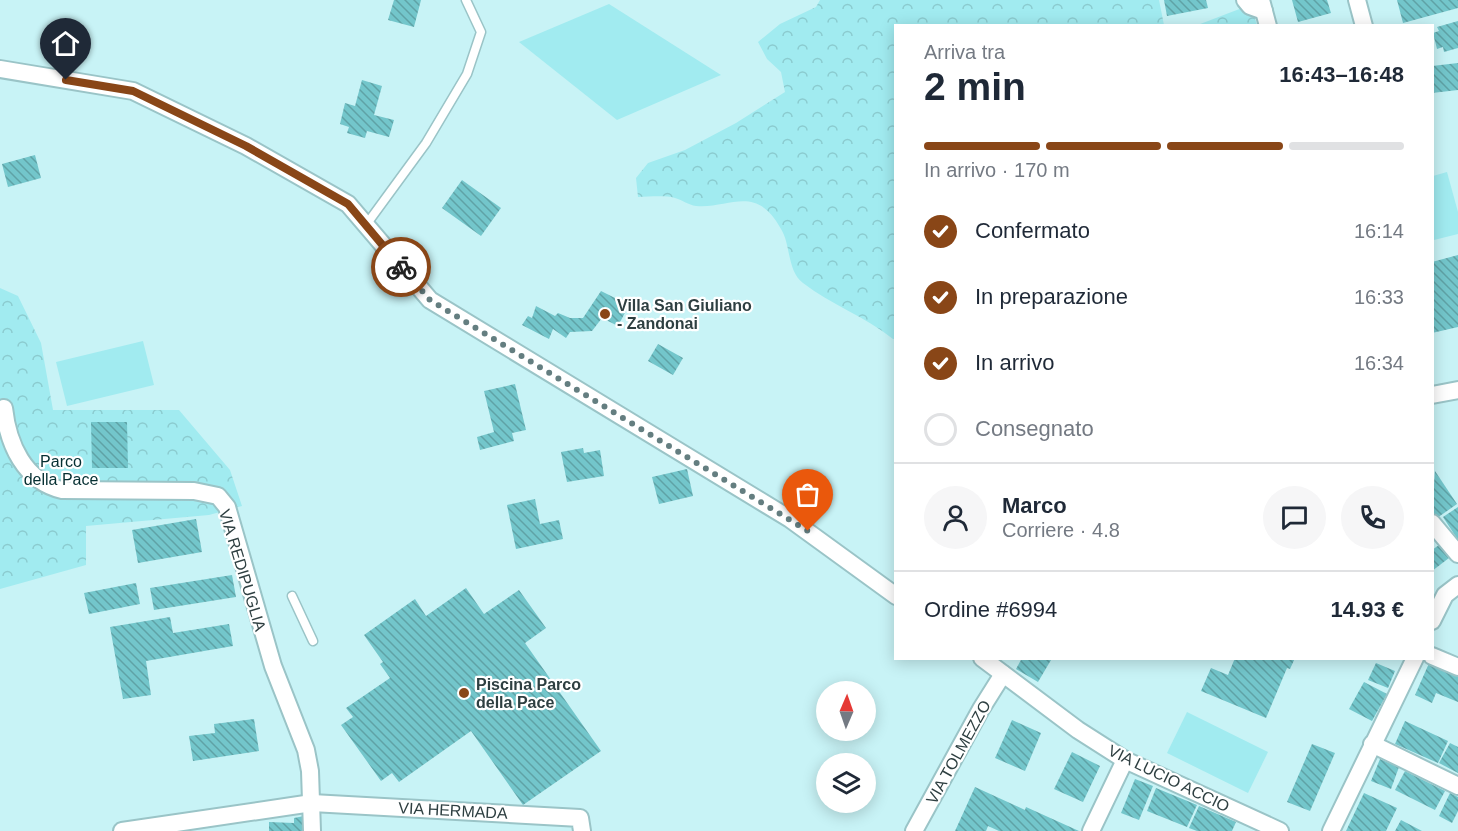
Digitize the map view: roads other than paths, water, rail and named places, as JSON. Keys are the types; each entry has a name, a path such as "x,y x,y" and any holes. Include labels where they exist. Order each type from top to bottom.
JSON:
{"street":[{"path":"1245,0 1250,6 1264,12"},
{"path":"1357,0 1363,24"},
{"path":"0,69 133,91 246,146 348,204 430,300 790,519 894,595"},
{"path":"1434,395 1458,390"},
{"name":"VIA REDIPUGLIA","path":"4,408 7,432 27,470 46,486 62,490 194,491 218,496 227,507 270,656 306,750 310,771 312,831"},
{"path":"1434,525 1458,554"},
{"path":"1434,617 1445,595 1458,585"},
{"path":"1434,657 1458,667"},
{"name":"VIA LUCIO ACCIO","path":"985,660 1078,730 1125,760 1280,831"},
{"path":"1330,831 1414,660"},
{"name":"VIA TOLMEZZO","path":"914,831 981,709 1003,674"},
{"path":"1372,744 1458,786"},
{"path":"1091,831 1125,760"},
{"path":"122,831 152,829 312,802"},
{"name":"VIA HERMADA","path":"312,802 580,818 582,831"}],"lane":[{"path":"366,225 426,143 467,74 481,32 466,0"},
{"path":"292,596 313,641"}],"place":[{"name":"Villa San Giuliano - Zandonai","path":"605,314"},
{"name":"Piscina Parco della Pace","path":"464,693"}],"park label":[{"name":"Parco della Pace","path":"61,470"}]}
